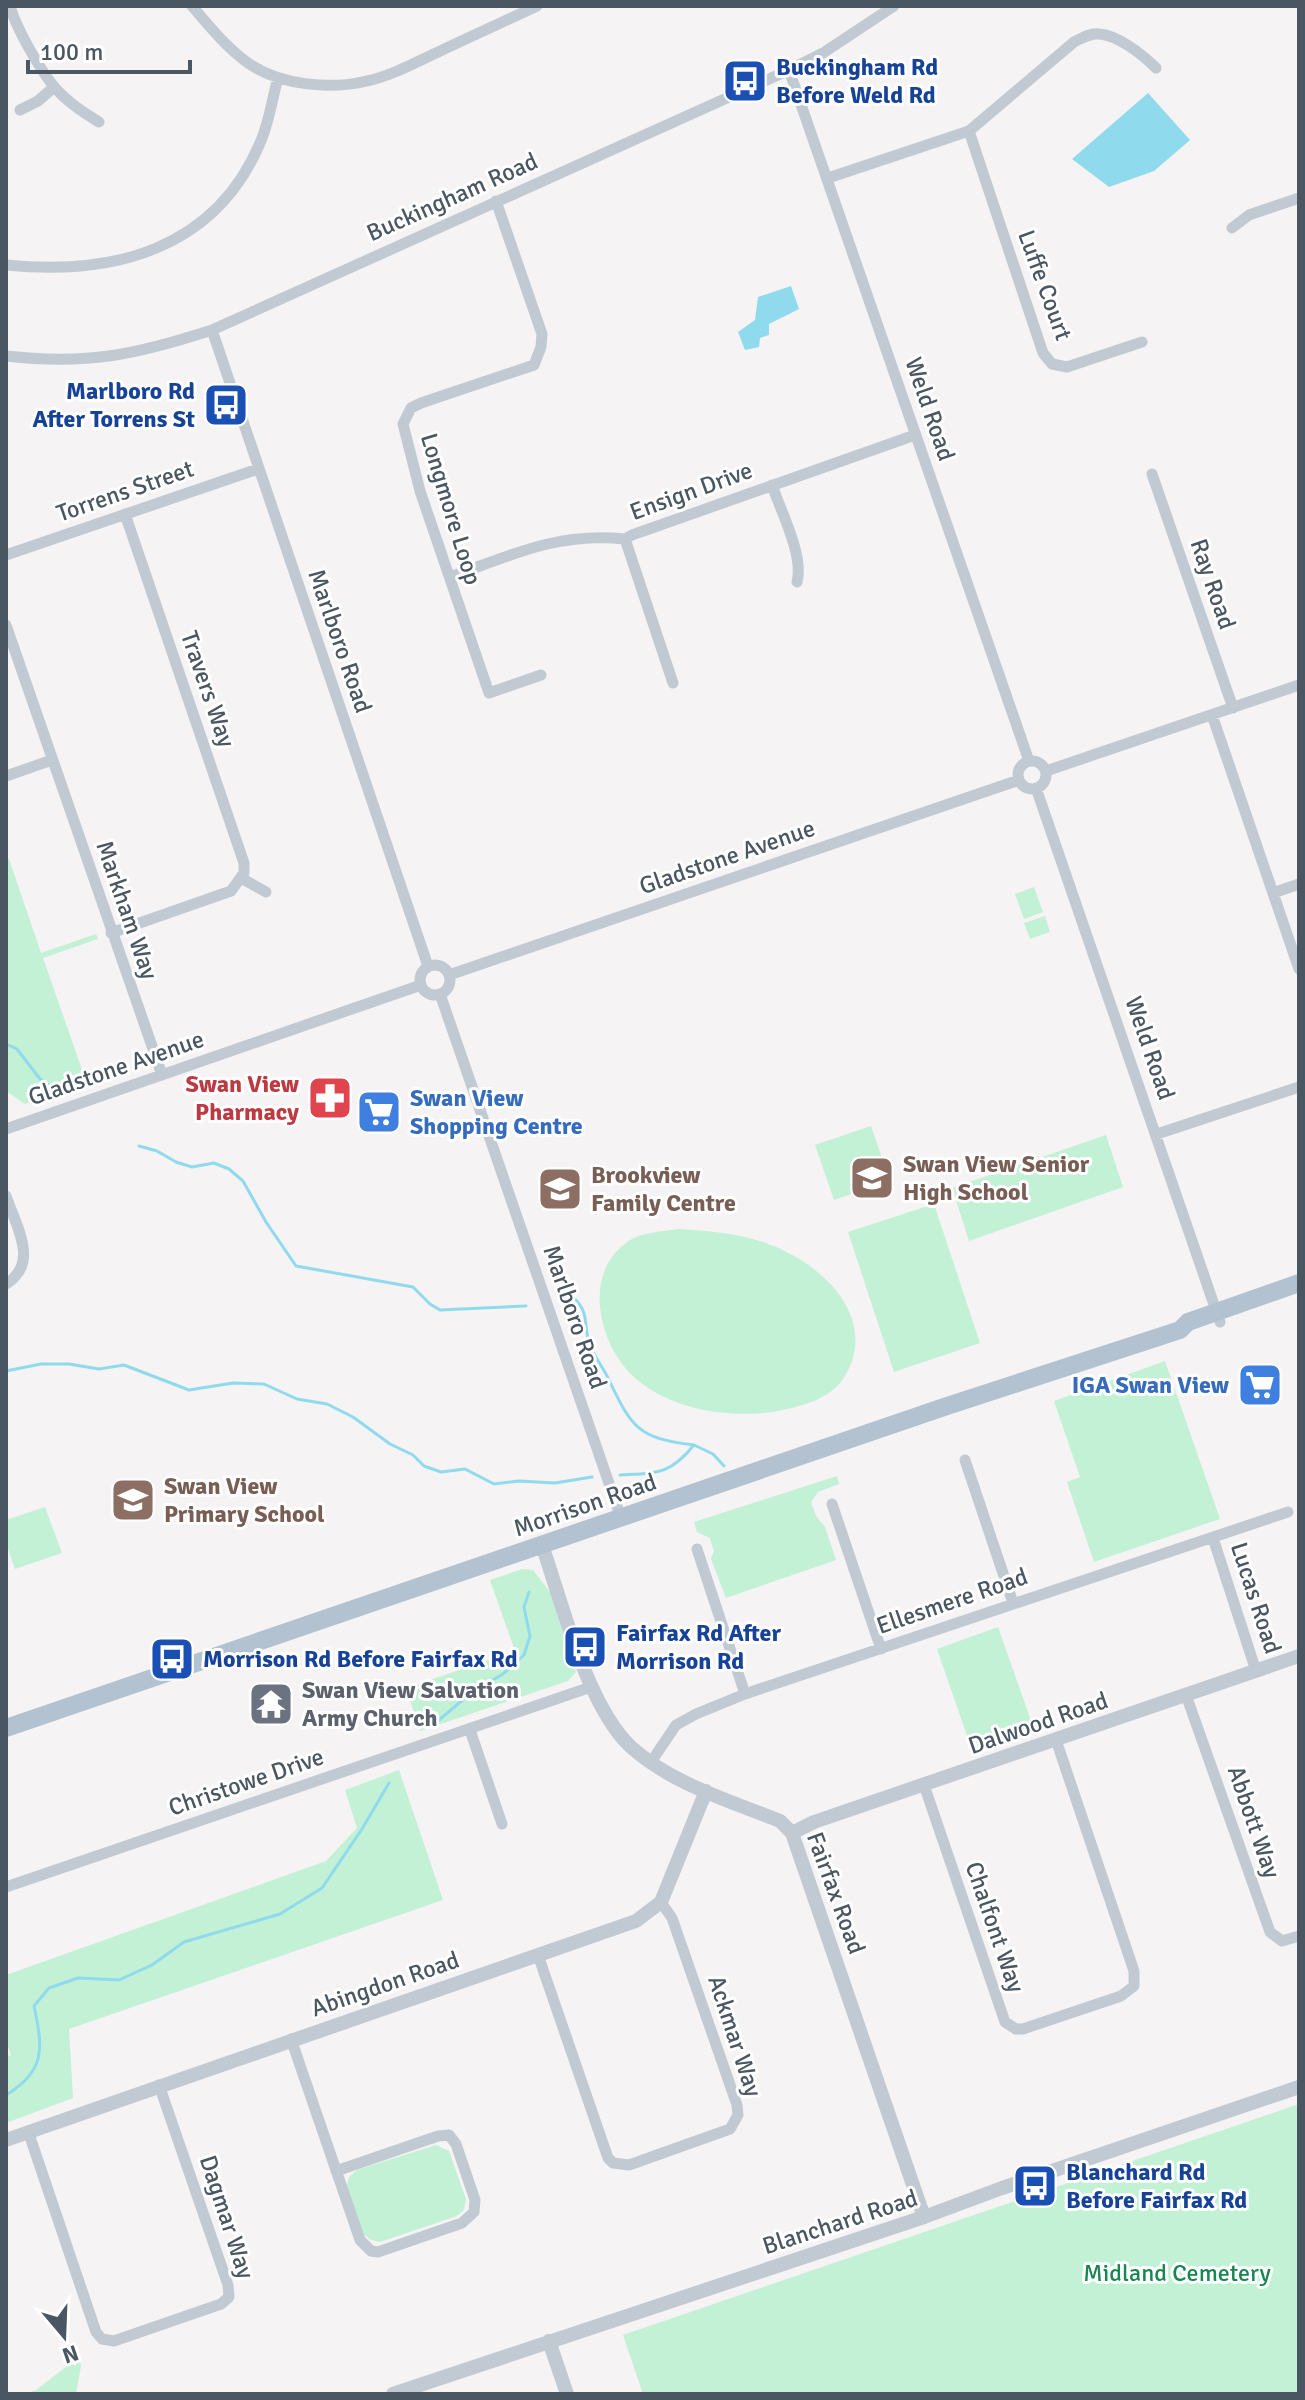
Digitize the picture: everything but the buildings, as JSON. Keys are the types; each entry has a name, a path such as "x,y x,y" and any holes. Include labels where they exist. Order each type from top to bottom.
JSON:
{"main road":[{"name":"Morrison Road","path":"6,1728 1180,1330 1193,1332 1218,1316 1299,1283"},
{"name":"Morrison Road","path":"1218,1316 1299,1295"}],"street":[{"path":"10,6 19,29 54,87 99,122"},
{"path":"192,6 227,45 250,64 278,78 309,83 366,82 393,73 537,6"},
{"name":"Buckingham Road","path":"6,356 84,360 127,355 212,330 789,70 823,53 894,6"},
{"path":"828,178 969,131 1074,42 1088,35 1102,33 1141,52 1156,68"},
{"name":"Weld Road","path":"789,70 1029,761"},
{"path":"6,265 70,268 125,260 157,250 188,232 215,210 237,184 260,142 278,78"},
{"path":"20,110 38,101 54,87"},
{"name":"Luffe Court","path":"969,131 1043,353 1052,364 1067,367 1142,342"},
{"path":"1232,228 1249,215 1299,198"},
{"name":"Longmore Loop","path":"496,201 542,334 534,365 421,403 405,416 403,424 420,491 489,693 541,675"},
{"name":"Marlboro Road","path":"212,330 428,966"},
{"name":"Ensign Drive","path":"673,683 625,539 915,435"},
{"name":"Torrens Street","path":"6,555 258,469"},
{"name":"Ray Road","path":"1152,474 1233,708"},
{"path":"772,485 798,558 797,582"},
{"name":"Travers Way","path":"125,514 244,863 241,878"},
{"path":"450,577 568,538 596,536 625,539"},
{"name":"Markham Way","path":"6,625 162,1075"},
{"path":"1046,771 1299,685"},
{"path":"1212,715 1299,969"},
{"path":"6,776 52,760"},
{"path":"1029,761 1039,762 1046,771 1045,780 1036,788 1027,788 1019,780 1019,769 1029,761"},
{"name":"Gladstone Avenue","path":"449,975 1019,780"},
{"name":"Weld Road","path":"1036,788 1218,1316"},
{"path":"111,933 231,891 241,878 266,892"},
{"path":"1273,893 1299,884"},
{"path":"428,966 440,966 449,975 450,984 440,994 431,995 421,985 420,975 428,966"},
{"name":"Gladstone Avenue","path":"6,1129 421,985"},
{"name":"Marlboro Road","path":"440,994 621,1518"},
{"path":"1157,1134 1299,1087"},
{"path":"6,1196 25,1257 20,1273 6,1284"},
{"path":"965,1460 1013,1603"},
{"path":"832,1504 881,1649"},
{"name":"Ellesmere Road","path":"651,1762 676,1725 745,1694 1288,1512"},
{"name":"Lucas Road","path":"1213,1538 1256,1671"},
{"name":"Fairfax Road","path":"542,1545 591,1687 620,1735 651,1762 706,1791 780,1821 792,1833 924,2217"},
{"path":"697,1549 745,1694"},
{"name":"Dalwood Road","path":"792,1833 808,1824 1299,1656"},
{"name":"Christowe Drive","path":"6,1887 591,1687"},
{"name":"Abbott Way","path":"1186,1695 1270,1932 1282,1941 1299,1936"},
{"path":"470,1730 502,1824"},
{"name":"Chalfont Way","path":"924,1785 1005,2022 1016,2029 1023,2029 1121,1996 1134,1986 1134,1971 1056,1740"},
{"path":"661,1902 706,1791"},
{"name":"Abingdon Road","path":"6,2140 636,1921 661,1902"},
{"name":"Ackmar Way","path":"538,1955 608,2158 613,2163 629,2165 730,2129 738,2115 737,2105 672,1918 661,1902"},
{"path":"291,2039 336,2171 360,2240 371,2251 378,2252 462,2223 474,2212 475,2200 456,2144 449,2135 336,2171"},
{"name":"Dagmar Way","path":"28,2131 96,2332 102,2339 114,2341 207,2309 229,2297 228,2285 159,2085"},
{"name":"Blanchard Road","path":"393,2394 421,2390 549,2341 924,2217 1299,2087"},
{"path":"549,2341 567,2394"}],"green space":[{"path":"9,859 41,953 96,934 98,939 43,958 86,1081 25,1104 6,1091 6,860"},
{"path":"1034,887 1043,912 1024,919 1015,894"},
{"path":"1045,916 1050,932 1030,939 1024,923"},
{"path":"871,1126 890,1181 834,1200 815,1145"},
{"path":"1106,1135 1123,1187 969,1241 952,1188"},
{"path":"934,1204 980,1343 894,1372 848,1232"},
{"path":"678,1229 757,1240 788,1252 824,1278 850,1313 855,1333 854,1354 840,1383 826,1395 801,1406 745,1414 685,1405 649,1389 634,1377 612,1347 604,1329 600,1291 604,1273 612,1257 632,1239"},
{"path":"1165,1361 1220,1519 1094,1562 1067,1482 1080,1477 1054,1401"},
{"path":"837,1476 839,1484 818,1492 811,1502 816,1516 825,1527 836,1560 726,1598 711,1559 714,1551 710,1538 697,1532 694,1522"},
{"path":"45,1507 62,1553 15,1569 6,1543 6,1520"},
{"path":"522,1569 533,1570 550,1592 576,1672 568,1681 420,1731 406,1688 515,1651 490,1580"},
{"path":"998,1627 1035,1732 973,1753 937,1649"},
{"path":"399,1770 443,1900 69,2029 73,2098 6,2123 6,2057 11,2055 6,2041 6,1975 326,1861 357,1828 345,1790"},
{"name":"Midland Cemetery","path":"1299,2104 1299,2394 643,2394 623,2335"},
{"path":"436,2145 449,2151 466,2199 464,2210 457,2216 380,2242 363,2234 347,2186 349,2177 357,2170"},
{"path":"79,2357 81,2366 76,2394 26,2394 36,2390"}],"water":[{"path":"1148,93 1190,140 1154,171 1109,187 1072,159"},
{"path":"791,286 799,309 769,324 769,335 760,338 759,347 745,350 738,332 755,320 758,297"}],"waterway":[{"path":"6,1044 17,1049 40,1079 57,1091"},
{"path":"139,1146 192,1167 214,1163 229,1169 243,1181 296,1266 413,1287 440,1310 526,1306"},
{"path":"575,1299 584,1315 592,1349 631,1419 639,1428 660,1439 694,1445"},
{"path":"6,1371 41,1364 69,1364 99,1369 124,1365 189,1390 233,1383 264,1384 297,1399 327,1404 413,1455 424,1466 441,1472 465,1469 494,1484 519,1481 555,1483 592,1477"},
{"path":"620,1475 643,1474 670,1467 694,1445 713,1454 724,1466"},
{"path":"433,1725 524,1655 530,1636 524,1607 529,1592"},
{"path":"6,2095 29,2077 35,2067 40,2046 34,2006 49,1988 78,1978 119,1980 152,1965 184,1942 280,1914 322,1888 389,1783"}],"place":[{"name":"Buckingham Rd Before Weld Rd","path":"745,81"},
{"name":"Marlboro Rd After Torrens St","path":"226,405"},
{"name":"Swan View Pharmacy","path":"330,1098"},
{"name":"Swan View Shopping Centre","path":"379,1112"},
{"name":"Swan View Senior High School","path":"872,1178"},
{"name":"Brookview Family Centre","path":"560,1189"},
{"name":"IGA Swan View","path":"1260,1385"},
{"name":"Swan View Primary School","path":"133,1500"},
{"name":"Fairfax Rd After Morrison Rd","path":"585,1647"},
{"name":"Morrison Rd Before Fairfax Rd","path":"172,1659"},
{"name":"Swan View Salvation Army Church","path":"271,1704"},
{"name":"Blanchard Rd Before Fairfax Rd","path":"1035,2186"}]}
